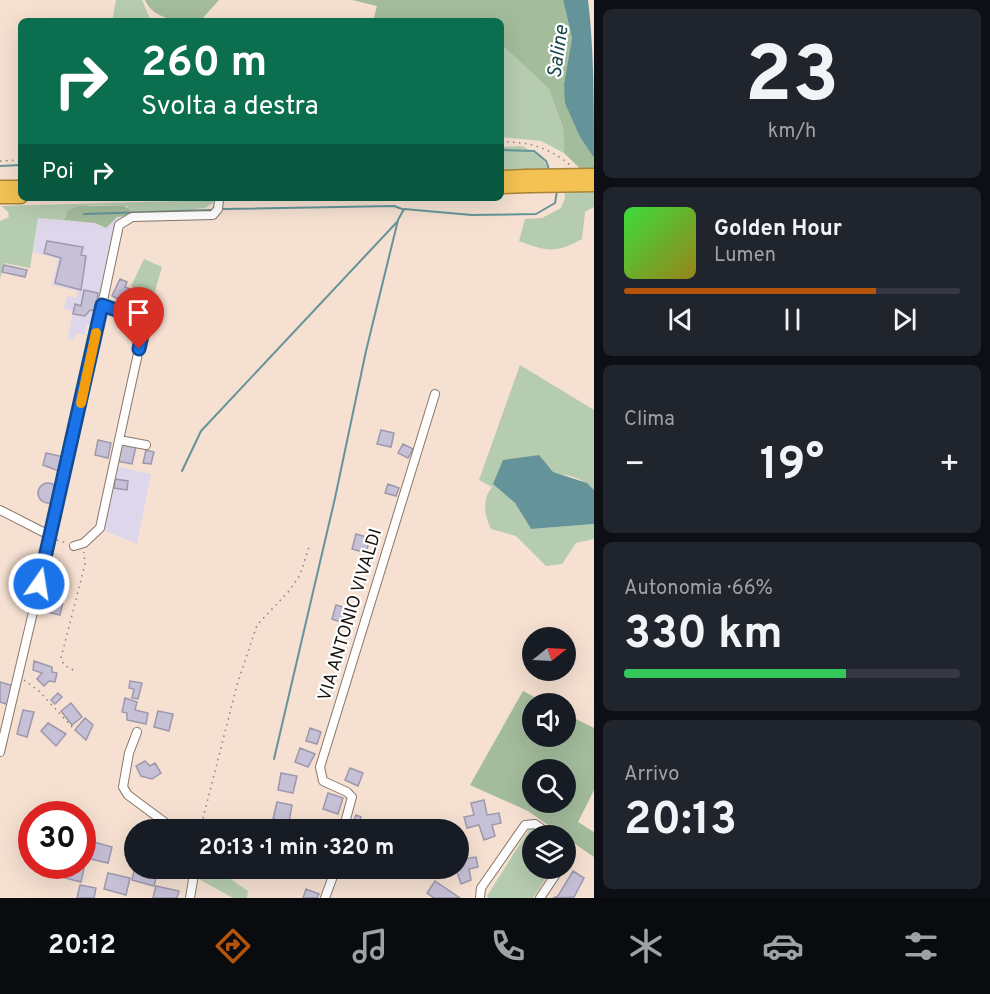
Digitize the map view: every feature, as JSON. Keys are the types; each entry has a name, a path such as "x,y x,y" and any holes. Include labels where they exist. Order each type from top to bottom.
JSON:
{"highway":[{"path":"504,186 528,181 594,175"},
{"path":"504,177 594,185"},
{"path":"0,187 18,187"},
{"path":"0,197 18,197"}],"street":[{"path":"0,752 122,222 132,218 213,215 218,209 219,201"},
{"path":"74,546 84,543 100,528 144,326 136,317 102,305"},
{"name":"VIA ANTONIO VIVALDI","path":"346,819 352,797 347,792 323,781 320,767 435,394"},
{"path":"119,440 146,445"},
{"path":"0,510 50,537"},
{"path":"137,732 128,756 123,787 128,795 160,819"},
{"path":"480,898 481,888 522,829"},
{"path":"190,898 193,879"},
{"path":"325,898 332,879"},
{"path":"540,898 553,879"}],"path":[{"path":"504,142 522,141 542,148 573,168"},
{"path":"0,161 18,160"},
{"path":"50,537 84,552 85,564 61,658 64,665 74,670"},
{"path":"203,819 237,685 257,625 290,591 300,575 309,547"},
{"path":"18,677 39,691 74,729"}],"shaded area":[{"path":"117,217 121,217 97,321 93,326 87,324 84,335 76,333 74,340 68,339 73,312 64,308 67,296 76,298 78,291 52,285 58,259 33,252 38,218 95,223 102,227"},
{"path":"109,465 151,474 137,544 98,528"}],"green space":[{"path":"116,0 142,0 150,18 113,18"},
{"path":"145,0 219,0 203,18 167,18 149,7"},
{"path":"352,0 563,0 572,38 564,84 580,137 594,158 594,182 564,153 563,128 549,89 504,47 504,18 374,18 377,6"},
{"path":"504,47 549,89 563,128 564,153 541,141 504,137"},
{"path":"522,146 530,150 538,155 549,170 504,171 504,147"},
{"path":"594,188 594,207 585,212 582,239 557,249 544,249 519,241 525,219 542,218 561,208 565,198 564,189"},
{"path":"216,201 205,208 194,209 189,215 129,216 127,206 99,205 73,209 63,220 38,218 30,268 4,263 0,279 0,221 9,217 8,212 1,206"},
{"path":"79,206 124,206 129,209 129,216 117,217 106,228 95,223 63,220 69,210"},
{"path":"144,259 162,267 153,298 131,286"},
{"path":"520,365 594,410 594,490 584,481 559,474 532,476 493,484 515,503 531,529 594,524 594,539 576,543 562,564 546,566 516,536 491,529 487,518 485,502 492,487 479,480"},
{"path":"523,691 527,693 522,693 522,747 576,747 576,719 594,728 594,790 578,822 594,832 594,857 576,844 576,825 548,825 531,813 576,813 576,759 522,759 522,808 470,785"},
{"path":"522,841 522,879 545,879 533,898 489,898 487,896"},
{"path":"199,879 231,879 248,891 247,898 233,898"}],"water":[{"path":"563,0 588,0 593,58 594,158 580,137 565,103 564,84 572,38"},
{"path":"539,455 553,472 587,483 594,490 594,524 531,529 515,503 493,484 503,460"}],"building":[{"path":"47,241 83,247 81,255 86,256 81,290 55,283 61,258 44,253"},
{"path":"4,265 27,270 25,277 2,272"},
{"path":"120,279 127,282 125,287 144,295 140,303 133,299 130,305 112,296"},
{"path":"84,290 98,293 95,311 90,310 85,316 73,314 75,304 81,306"},
{"path":"381,430 394,433 391,447 377,444"},
{"path":"98,440 111,443 108,458 95,455"},
{"path":"120,443 136,446 132,464 116,461"},
{"path":"403,444 413,449 408,458 398,453"},
{"path":"146,450 154,452 151,464 143,463"},
{"path":"46,453 64,457 59,471 43,465"},
{"path":"115,479 128,481 127,490 114,488"},
{"path":"48,483 55,486 58,493 55,500 48,503 41,500 38,493 41,486"},
{"path":"388,484 399,488 396,496 385,493"},
{"path":"356,534 370,538 366,553 352,549"},
{"path":"53,590 65,593 60,615 47,612"},
{"path":"336,605 350,609 346,624 332,619"},
{"path":"34,661 52,667 52,672 57,673 55,682 49,681 44,686 37,679 42,673 33,670"},
{"path":"130,681 142,683 138,699 132,698 134,689 129,688"},
{"path":"0,682 14,686 9,705 0,702"},
{"path":"58,693 62,697 55,704 51,700"},
{"path":"125,698 137,702 135,710 148,713 146,724 127,720 127,713 122,712"},
{"path":"71,703 82,717 72,725 61,711"},
{"path":"23,710 34,712 27,737 17,734"},
{"path":"158,711 173,714 169,731 154,727"},
{"path":"85,718 93,725 86,740 75,730"},
{"path":"48,723 66,734 56,746 41,731"},
{"path":"310,728 321,732 317,744 306,741"},
{"path":"300,748 315,754 308,767 295,762"},
{"path":"145,761 150,766 155,763 161,773 152,779 141,776 136,766"},
{"path":"350,768 363,773 358,786 345,780"},
{"path":"281,773 297,776 293,793 278,790"},
{"path":"328,793 343,798 338,814 323,809"},
{"path":"484,800 487,815 499,813 501,823 492,825 495,836 484,840 479,825 469,828 469,819 464,817 474,815 471,803"},
{"path":"277,802 292,805 290,819 273,819"},
{"path":"96,843 112,847 108,863 96,860"},
{"path":"476,857 478,867 469,869 469,858"},
{"path":"469,869 471,880 461,884 459,879 469,879"},
{"path":"108,873 130,879 126,895 104,889"},
{"path":"576,873 584,878 574,897 553,898 558,896 568,879 576,879"},
{"path":"132,879 156,879 154,886"},
{"path":"435,881 460,898 434,898 427,893"},
{"path":"80,885 96,888 94,898 77,898"},
{"path":"156,886 179,891 177,898 153,898"},
{"path":"306,889 319,894 317,898 303,898"}],"waterway":[{"path":"504,150 534,151 546,161 550,172"},
{"path":"0,166 18,165"},
{"path":"274,759 335,498 366,351 398,220 404,209 472,215 536,214 555,203 557,191"},
{"path":"223,209 394,206 402,209"},
{"path":"84,214 212,210"},
{"path":"182,471 201,431 397,222"}],"slow traffic":[{"path":"81,403 96,333"}],"route":[{"path":"39,584 72,447 102,305 136,317 144,326 139,349"}],"water label":[{"name":"Saline","path":"559,52"}]}
